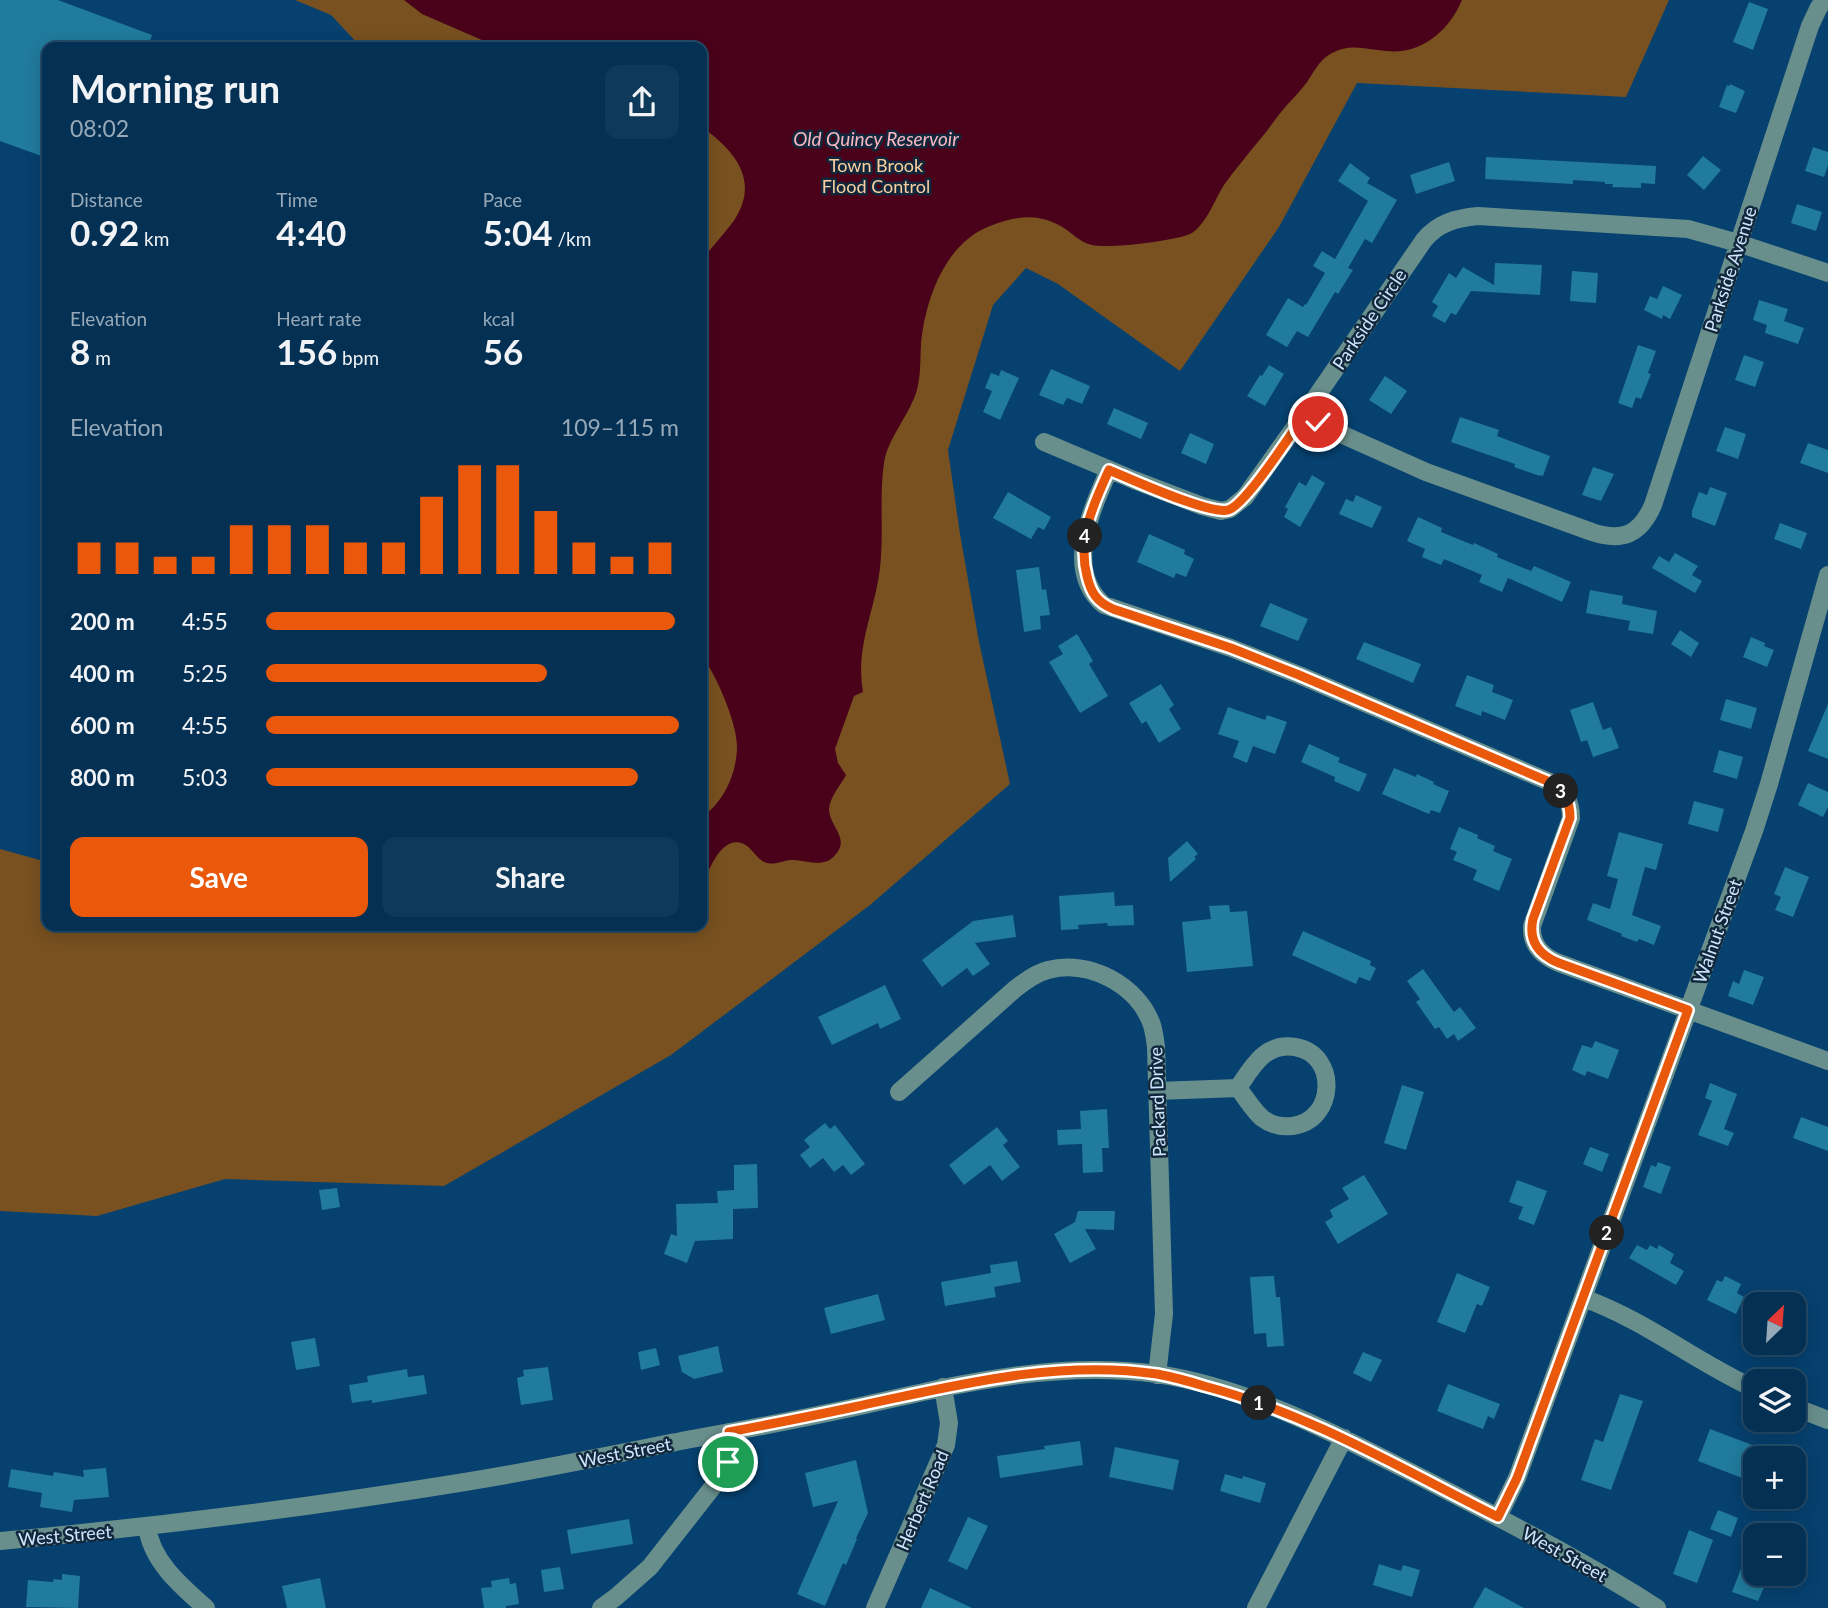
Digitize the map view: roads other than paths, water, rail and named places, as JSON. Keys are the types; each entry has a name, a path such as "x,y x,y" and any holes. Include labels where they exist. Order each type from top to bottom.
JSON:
{"street":[{"name":"Parkside Avenue","path":"1306,413 1340,434 1450,481 1602,536 1621,536 1637,529 1653,505 1810,26 1825,0"},
{"name":"Parkside Circle","path":"1109,470 1202,506 1221,511 1230,509 1245,497 1306,413 1417,249 1431,232 1448,222 1478,216 1699,231 1828,273"},
{"path":"1044,442 1109,470 1089,519 1084,548 1085,571 1091,591 1104,605 1231,648 1299,675 1544,779 1560,789 1569,802 1570,818 1533,919 1531,934 1543,955 1828,1061"},
{"name":"Walnut Street","path":"1498,1517 1517,1478 1762,807 1828,575"},
{"name":"Packard Drive","path":"899,1093 1025,981 1047,970 1072,968 1095,972 1125,988 1141,1005 1152,1024 1157,1091 1164,1314 1157,1374"},
{"path":"1278,1047 1285,1047 1300,1049 1313,1056 1322,1067 1327,1082 1327,1095 1319,1111 1309,1121 1288,1127 1264,1119 1238,1088 1263,1054 1278,1047"},
{"path":"1157,1091 1238,1088"},
{"path":"1583,1298 1624,1314 1743,1383"},
{"name":"West Street","path":"0,1541 147,1526 467,1482 852,1408 943,1387 1009,1376 1105,1371 1157,1374 1246,1398 1287,1413 1343,1438 1498,1517 1601,1573 1657,1608"},
{"name":"Herbert Road","path":"875,1608 946,1445 949,1423 943,1387"},
{"path":"1806,1412 1828,1420"},
{"path":"601,1608 650,1567 719,1479 728,1462 729,1432"},
{"path":"1256,1608 1343,1438"},
{"path":"147,1526 150,1544 162,1564 206,1608"}],"water":[{"name":"Old Quincy Reservoir","path":"404,0 1462,0 1450,22 1422,45 1399,51 1345,48 1327,56 1233,173 1205,219 1190,234 1156,242 1100,246 1084,242 1054,223 1027,217 990,226 961,245 949,259 933,292 923,327 916,393 884,463 880,568 864,644 861,676 863,692 854,696 835,749 838,763 846,775 833,796 829,809 840,837 840,848 826,862 791,860 771,864 761,860 744,844 736,842 722,849 707,874 707,813 728,786 735,766 737,746 734,725 725,699 707,664 707,254 733,222 745,193 744,180 734,157 707,131 707,42 486,42 422,14"}],"park label":[{"name":"Town Brook Flood Control","path":"876,175"}]}
